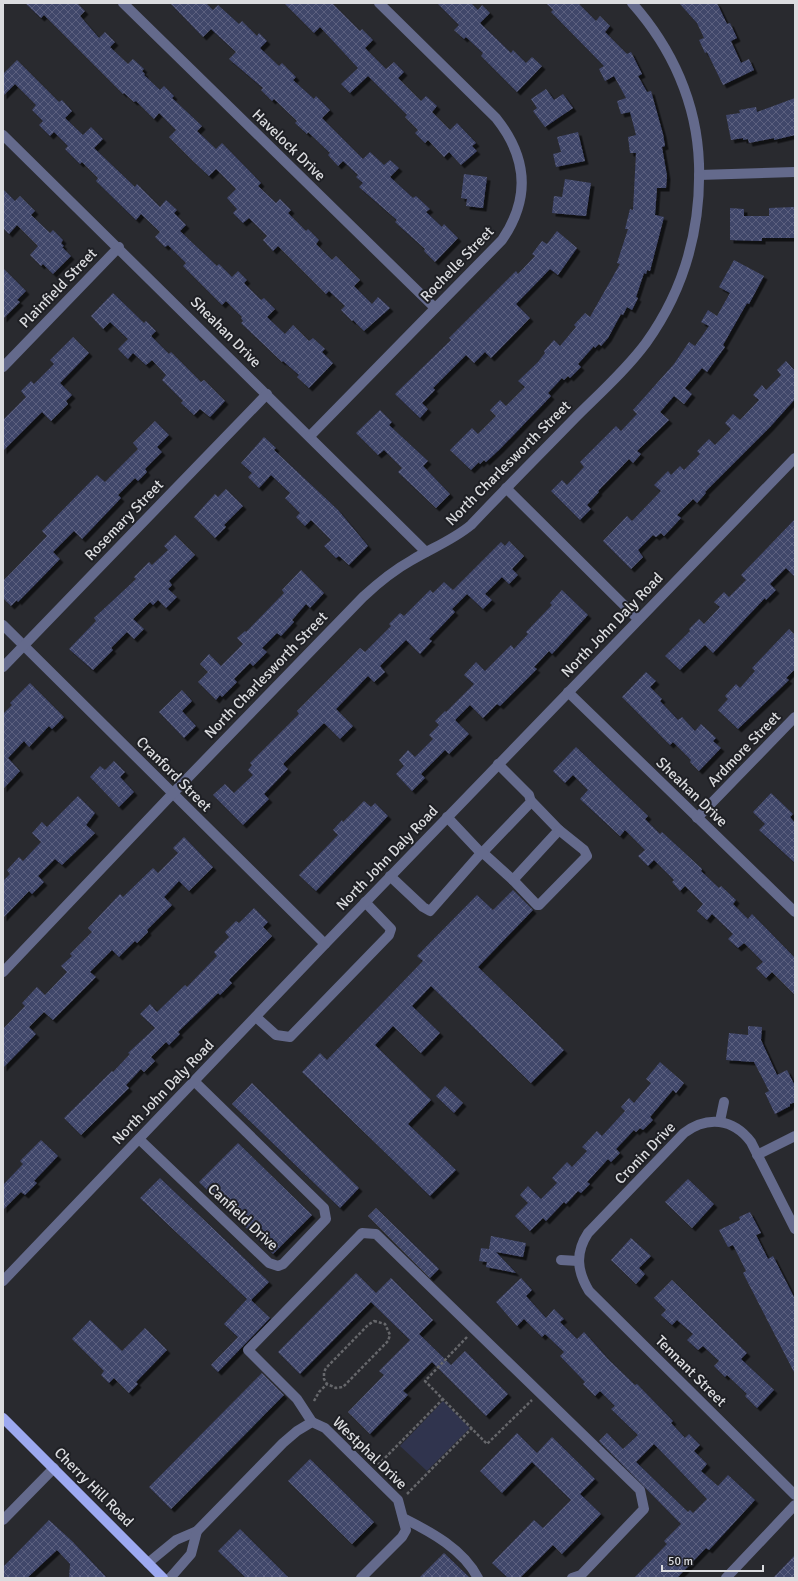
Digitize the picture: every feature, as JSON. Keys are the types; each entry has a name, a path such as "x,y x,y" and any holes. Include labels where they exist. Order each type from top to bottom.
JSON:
{"main road":[{"name":"Cherry Hill Road","path":"3,1418 164,1578"}],"street":[{"name":"Havelock Drive","path":"123,3 435,308"},
{"name":"Rochelle Street","path":"310,436 502,240 513,223 520,203 523,186 520,165 513,144 496,118 379,3"},
{"name":"North Charlesworth Street","path":"3,972 172,793 363,597 394,571 426,552 458,536 628,364 660,322 678,287 691,249 698,210 699,176 697,133 687,94 680,78 658,37 632,3"},
{"name":"Sheahan Drive","path":"3,135 119,247 426,552"},
{"path":"699,176 795,172"},
{"name":"Plainfield Street","path":"3,367 119,247"},
{"name":"Rosemary Street","path":"3,667 267,394"},
{"name":"North John Daly Road","path":"3,1280 390,876 795,458"},
{"path":"506,488 638,619"},
{"name":"Cranford Street","path":"3,624 325,944"},
{"name":"Sheahan Drive","path":"568,692 795,912"},
{"name":"Ardmore Street","path":"697,818 795,717"},
{"path":"447,817 537,905 539,905 587,856 584,850 560,830 531,801 529,795 498,764"},
{"path":"390,876 423,907 430,911 482,852 531,801"},
{"path":"513,880 560,830"},
{"path":"256,1017 276,1035 290,1037 389,935 391,929 365,902"},
{"name":"Canfield Drive","path":"139,1139 269,1263 278,1266 282,1264 326,1219 324,1208 194,1081"},
{"path":"724,1102 720,1121 730,1124 745,1134 795,1229"},
{"name":"Cronin Drive","path":"578,1261 580,1247 588,1233 684,1133 702,1123 720,1121"},
{"path":"757,1155 795,1136"},
{"path":"312,1422 297,1399 248,1350 362,1233 376,1234 640,1490 644,1509 581,1575 572,1578"},
{"path":"561,1260 578,1261"},
{"name":"Tennant Street","path":"578,1261 582,1279 589,1291 795,1495"},
{"name":"Westphal Drive","path":"148,1563 176,1540 197,1531 283,1444 297,1431 312,1422 325,1428 398,1500 406,1530 402,1537 361,1578"},
{"path":"3,1520 54,1468"},
{"path":"726,1578 795,1505"},
{"path":"403,1518 445,1542 473,1568 478,1578"},
{"path":"170,1578 191,1554 197,1531"}],"path":[{"path":"374,1321 385,1324 390,1335 388,1341 347,1384 343,1387 336,1388 327,1384 324,1379 326,1368 368,1325 374,1321"},
{"path":"462,1342 425,1381 488,1444 534,1398"},
{"path":"314,1401 319,1392 327,1384"},
{"path":"378,1465 443,1399"},
{"path":"407,1494 472,1428"}],"shaded area":[{"path":"443,1401 470,1428 427,1471 400,1446"}],"building":[{"path":"25,3 77,3 85,11 80,16 99,38 105,32 115,42 110,47 128,64 133,59 144,69 142,71 145,74 144,75 160,90 164,86 174,96 172,98 202,126 197,131 216,149 222,143 261,183 258,186 276,203 280,199 291,210 288,213 306,231 308,229 319,240 316,244 332,260 336,256 360,280 354,286 372,304 378,297 390,308 364,331 353,320 352,321 341,310 345,306 329,291 326,294 278,246 273,251 263,240 267,236 249,218 243,223 233,213 237,209 227,198 236,189 216,169 209,176 193,161 169,137 176,130 159,113 154,119 136,101 134,102 124,93 123,94 44,15 41,18"},
{"path":"170,3 206,3 213,10 218,5 239,24 242,21 257,36 259,33 267,41 260,48 279,66 282,63 296,77 293,80 314,99 316,96 330,110 322,118 363,159 370,152 384,165 390,160 399,168 390,177 413,198 416,196 430,209 426,212 442,227 444,224 458,238 435,262 424,251 425,249 395,222 397,220 359,187 363,183 356,177 358,175 343,161 338,166 328,155 330,153 308,132 307,134 295,123 297,121 274,99 272,101 261,90 263,88 229,59 236,52 211,29 203,37"},
{"path":"284,3 332,3 360,31 362,29 373,40 365,48 386,69 394,62 404,72 398,78 421,101 426,96 437,106 432,112 450,130 457,123 476,143 472,146 477,151 461,165 449,152 444,157 428,140 425,143 415,133 418,130 405,117 407,115 368,76 350,93 341,84 358,68 320,27 314,33"},
{"path":"437,3 471,3 478,10 482,5 490,13 480,23 511,53 513,50 526,63 532,57 542,66 517,92 481,56 483,53 466,37 464,39 454,30 459,25"},
{"path":"546,3 578,3 596,21 600,16 610,26 605,32 627,54 631,52 642,74 638,76 647,92 651,91 663,134 665,146 662,147 667,176 666,188 657,188 655,215 664,217 650,271 647,270 646,274 644,273 636,297 638,298 632,310 627,307 623,315 621,314 608,338 601,346 599,344 595,348 594,346 578,364 581,367 570,378 568,376 564,380 562,378 548,393 551,396 500,449 486,462 484,460 480,464 479,462 471,470 450,450 472,428 478,434 496,416 490,410 500,400 506,406 525,387 518,381 538,362 545,353 544,351 554,340 560,346 576,327 574,325 585,313 590,317 620,264 617,263 628,229 625,229 630,209 633,210 636,153 630,153 628,137 636,135 630,112 621,114 617,101 626,98 614,76 605,81 599,69 604,66 551,12 553,10"},
{"path":"679,3 717,3 727,24 730,23 737,38 731,41 741,63 749,59 754,70 723,85 707,52 705,53 699,40 704,38 697,23"},
{"path":"17,60 59,102 62,100 72,111 65,118 83,135 91,127 103,139 94,148 135,187 137,184 160,207 166,200 177,210 174,213 186,225 180,231 217,266 219,264 232,277 238,271 247,280 244,283 261,300 264,298 275,309 267,317 285,334 293,325 309,341 313,338 325,349 322,352 333,363 309,388 297,377 299,375 283,361 282,362 241,323 243,321 241,318 242,317 226,301 222,305 183,266 186,263 168,245 165,247 155,237 160,232 141,214 136,220 96,181 98,178 82,162 80,164 65,149 68,146 54,132 50,136 39,125 43,121 32,110 36,105 15,84 3,96 3,74"},
{"path":"546,89 554,100 563,94 573,108 545,127 533,111 537,108 531,99"},
{"path":"795,98 795,135 774,140 774,138 749,143 748,139 743,140 743,138 731,140 726,115 740,113 739,110 756,107 757,112"},
{"path":"578,132 585,161 556,167 553,154 561,152 557,137"},
{"path":"464,174 487,177 483,208 466,206 467,199 461,198"},
{"path":"565,179 591,183 586,216 552,213 554,196 562,197"},
{"path":"3,189 15,201 20,196 35,211 31,215 50,233 53,230 63,240 61,243 64,246 62,247 71,256 53,274 43,264 41,266 30,255 38,246 17,225 9,234 3,228"},
{"path":"795,207 795,238 762,238 762,241 730,240 730,208 744,209 744,216 769,216 769,208"},
{"path":"557,231 577,248 558,275 550,269 516,304 530,318 491,358 485,352 474,363 466,355 433,388 435,390 422,403 428,409 420,418 395,394 451,340 449,338 516,271 518,274 535,256 532,254 542,241 547,244"},
{"path":"734,260 764,276 749,304 747,303 723,345 725,347 707,372 702,368 685,388 692,394 684,404 674,396 660,412 669,420 637,451 641,454 633,463 629,459 598,491 599,492 587,505 591,509 580,520 551,491 562,480 567,485 584,467 580,462 616,426 621,431 637,414 633,410 674,364 689,342 695,346 709,326 701,322 708,310 717,316 730,293 719,287"},
{"path":"3,268 26,291 17,300 20,302 3,319"},
{"path":"113,293 144,323 146,321 156,331 151,336 169,354 171,352 201,382 204,380 225,401 210,417 200,409 194,415 181,403 183,401 162,380 166,375 152,360 146,365 133,353 128,359 118,349 128,339 110,322 103,329 91,316"},
{"path":"73,337 89,353 60,383 72,395 66,401 68,404 51,421 42,412 3,451 3,420 26,397 21,391 31,381 34,384 54,364 50,360"},
{"path":"786,361 795,371 795,399 770,427 705,492 706,493 697,503 693,499 677,515 681,518 664,536 661,533 656,537 653,535 638,550 643,557 631,569 603,541 627,516 632,521 661,491 654,485 668,471 671,475 680,466 684,470 700,454 697,451 709,439 715,445 731,429 725,423 733,414 740,420 759,400 753,395 762,385 766,390 781,375 777,370"},
{"path":"380,410 392,422 389,425 428,461 423,466 450,494 436,508 398,472 402,468 384,450 378,455 356,433"},
{"path":"155,421 169,435 157,447 162,452 145,469 147,472 138,481 135,478 118,495 121,498 82,539 74,531 53,552 60,559 18,602 17,600 11,606 3,598 3,581 47,536 42,531 97,475 105,482 138,449 133,443"},
{"path":"264,437 276,448 274,450 338,510 368,546 349,565 339,556 336,558 324,546 331,540 311,520 305,526 296,517 300,513 285,498 290,493 271,475 259,488 248,477 252,473 241,463"},
{"path":"226,489 243,506 224,525 226,527 215,538 194,517 215,494 218,497"},
{"path":"795,519 795,577 786,568 770,584 776,590 766,600 765,598 713,653 705,645 680,670 665,656 690,631 689,629 699,619 704,624 720,607 714,602 724,592 729,597 746,580 741,575"},
{"path":"175,535 195,555 169,581 172,585 168,589 177,597 166,608 158,600 153,605 150,602 133,619 144,629 134,639 127,632 111,648 113,650 93,670 69,649 96,621 94,618 136,579 134,577 149,562 152,565 168,550 164,546"},
{"path":"509,541 524,556 512,569 518,575 509,584 502,577 485,594 492,600 483,609 467,594 452,609 455,612 429,639 432,641 420,654 406,640 380,666 385,672 374,682 368,676 336,709 353,726 340,739 324,723 283,764 288,769 264,794 269,799 243,825 213,795 225,784 234,793 253,775 248,770 252,765 250,763 299,714 297,711 360,648 365,652 391,626 389,624 400,613 404,616 430,590 433,593 444,582 453,590 501,542 505,546"},
{"path":"301,570 324,593 310,608 306,604 292,620 294,622 281,636 277,633 262,648 267,652 253,666 250,663 234,679 237,682 222,697 220,695 216,700 198,682 208,672 200,664 209,654 221,666 243,644 237,638 245,631 246,632 284,593 282,590"},
{"path":"562,590 588,615 552,654 549,651 534,667 537,669 500,706 497,704 483,718 470,705 455,720 469,734 449,754 445,750 421,774 425,778 412,791 396,774 404,766 399,760 408,750 415,757 433,739 429,735 439,725 435,721 474,684 464,675 476,662 485,671 511,645 514,649 528,634 526,632 552,605 550,603"},
{"path":"789,629 795,635 795,669 786,678 789,680 738,729 718,710 728,699 725,696 736,684 740,688 755,671 752,668"},
{"path":"646,672 656,681 650,687 662,699 660,701 678,720 682,717 695,731 701,724 716,738 713,741 721,748 699,771 690,762 691,760 673,742 670,745 622,697"},
{"path":"30,683 64,717 52,729 49,726 29,747 24,741 8,758 20,771 3,789 3,714 12,705 10,703"},
{"path":"182,690 192,701 182,711 196,726 184,738 159,712"},
{"path":"576,747 648,816 645,819 660,834 662,832 702,869 701,871 719,888 721,886 736,900 733,904 748,919 752,914 795,958 795,995 772,972 766,978 756,968 763,962 744,943 738,948 728,939 733,934 712,914 707,920 697,911 703,904 685,886 680,891 672,882 674,880 654,860 648,866 638,856 645,850 625,830 620,836 580,799 588,790 573,775 565,783 553,771"},
{"path":"114,761 125,772 120,777 134,792 119,807 90,777 100,766 105,770"},
{"path":"771,793 793,814 790,817 795,823 795,863 759,830 765,824 753,812"},
{"path":"78,796 95,813 86,825 95,833 62,865 55,859 38,876 44,882 32,894 29,891 3,918 3,881 10,874 7,870 19,857 23,861 41,842 32,833 42,822 47,827"},
{"path":"364,801 371,807 375,803 388,816 316,891 299,875 338,835 333,830"},
{"path":"184,837 213,867 189,891 179,881 164,897 172,905 147,930 148,932 137,943 135,941 119,957 112,950 90,972 96,977 53,1020 44,1012 29,1027 36,1034 3,1068 3,1029 25,1006 22,1003 37,987 45,995 67,972 61,966 72,956 70,954 92,932 88,928 120,894 123,897 153,868 158,873 178,853 173,848"},
{"path":"513,890 533,910 478,967 564,1050 531,1083 431,986 412,1006 440,1033 421,1053 393,1026 375,1045 431,1100 408,1124 456,1170 430,1196 302,1072 320,1053 327,1060 423,961 417,956 477,895 493,910"},
{"path":"254,908 268,922 263,927 272,936 229,980 232,983 220,995 218,993 178,1032 180,1034 169,1045 166,1042 151,1057 155,1061 144,1072 141,1069 126,1085 129,1088 81,1135 64,1118 112,1071 113,1072 130,1054 128,1053 155,1028 140,1014 150,1004 157,1012 185,985 187,987 217,956 214,952 229,937 225,932 236,921 239,923"},
{"path":"748,1026 762,1027 761,1040 777,1075 787,1070 795,1086 795,1102 775,1114 765,1093 769,1091 754,1062 726,1060 729,1033 748,1035"},
{"path":"660,1062 684,1083 676,1093 673,1090 650,1117 653,1120 643,1130 640,1128 636,1132 634,1130 616,1149 620,1153 611,1162 608,1159 587,1182 590,1184 581,1193 578,1191 566,1204 564,1202 546,1221 543,1218 530,1231 515,1216 528,1203 520,1195 528,1186 541,1199 557,1183 552,1178 567,1162 572,1167 587,1151 582,1147 597,1131 602,1136 625,1111 621,1107 629,1098 634,1103 651,1083 646,1079"},
{"path":"252,1083 359,1188 340,1208 232,1104"},
{"path":"445,1086 463,1103 454,1113 436,1096"},
{"path":"41,1140 58,1156 34,1181 37,1183 25,1195 21,1192 3,1210 3,1185 23,1164 20,1161"},
{"path":"238,1143 312,1215 273,1254 199,1182"},
{"path":"160,1178 269,1282 251,1300 270,1318 218,1372 211,1365 238,1337 224,1324 247,1299 140,1198"},
{"path":"688,1179 714,1204 692,1228 665,1202"},
{"path":"376,1208 439,1269 430,1278 368,1216"},
{"path":"750,1212 761,1233 756,1235 768,1259 773,1256 795,1299 795,1374 743,1273 746,1271 733,1245 728,1247 719,1230 740,1220 739,1217"},
{"path":"491,1236 526,1243 523,1257 496,1252 516,1273 486,1267 487,1262 479,1261 481,1248 489,1249"},
{"path":"631,1238 651,1256 639,1268 645,1274 636,1284 611,1260"},
{"path":"356,1273 376,1293 391,1278 433,1320 419,1334 451,1365 465,1351 508,1394 486,1416 432,1362 403,1391 408,1395 370,1434 348,1412 384,1375 379,1371 410,1340 371,1302 300,1374 278,1352"},
{"path":"521,1278 532,1290 526,1296 546,1318 554,1309 564,1319 560,1322 577,1339 584,1332 608,1359 635,1385 637,1384 673,1421 671,1423 685,1438 689,1434 700,1445 694,1451 707,1464 701,1471 718,1486 728,1475 755,1500 709,1550 706,1548 677,1578 634,1578 667,1544 664,1541 681,1524 599,1441 607,1433 623,1449 638,1435 611,1409 615,1406 600,1391 595,1396 583,1384 585,1382 560,1356 564,1352 545,1334 542,1337 524,1319 517,1326 496,1302","holes":["654,1444 707,1499 693,1513 690,1510 688,1512 636,1462"]},
{"path":"672,1280 747,1353 741,1359 774,1390 757,1408 745,1396 747,1394 727,1375 725,1377 714,1366 719,1361 703,1346 698,1350 687,1340 693,1334 677,1320 672,1325 661,1315 666,1310 654,1298"},
{"path":"90,1320 122,1351 145,1328 167,1350 136,1382 138,1384 129,1393 114,1378 109,1383 101,1375 104,1371 72,1339"},
{"path":"262,1373 284,1395 171,1509 149,1487"},
{"path":"517,1433 537,1453 552,1437 595,1479 580,1494 601,1514 562,1554 553,1545 520,1578 508,1578 492,1563 534,1520 543,1528 571,1500 532,1462 502,1493 480,1471"},
{"path":"310,1459 374,1522 352,1544 288,1481"},
{"path":"49,1520 72,1541 107,1578 69,1578 70,1564 57,1550 27,1578 3,1578 3,1567"},
{"path":"240,1529 289,1578 246,1578 218,1551"},
{"path":"444,1553 470,1578 419,1578"},
{"path":"795,1555 795,1578 773,1578"}]}
